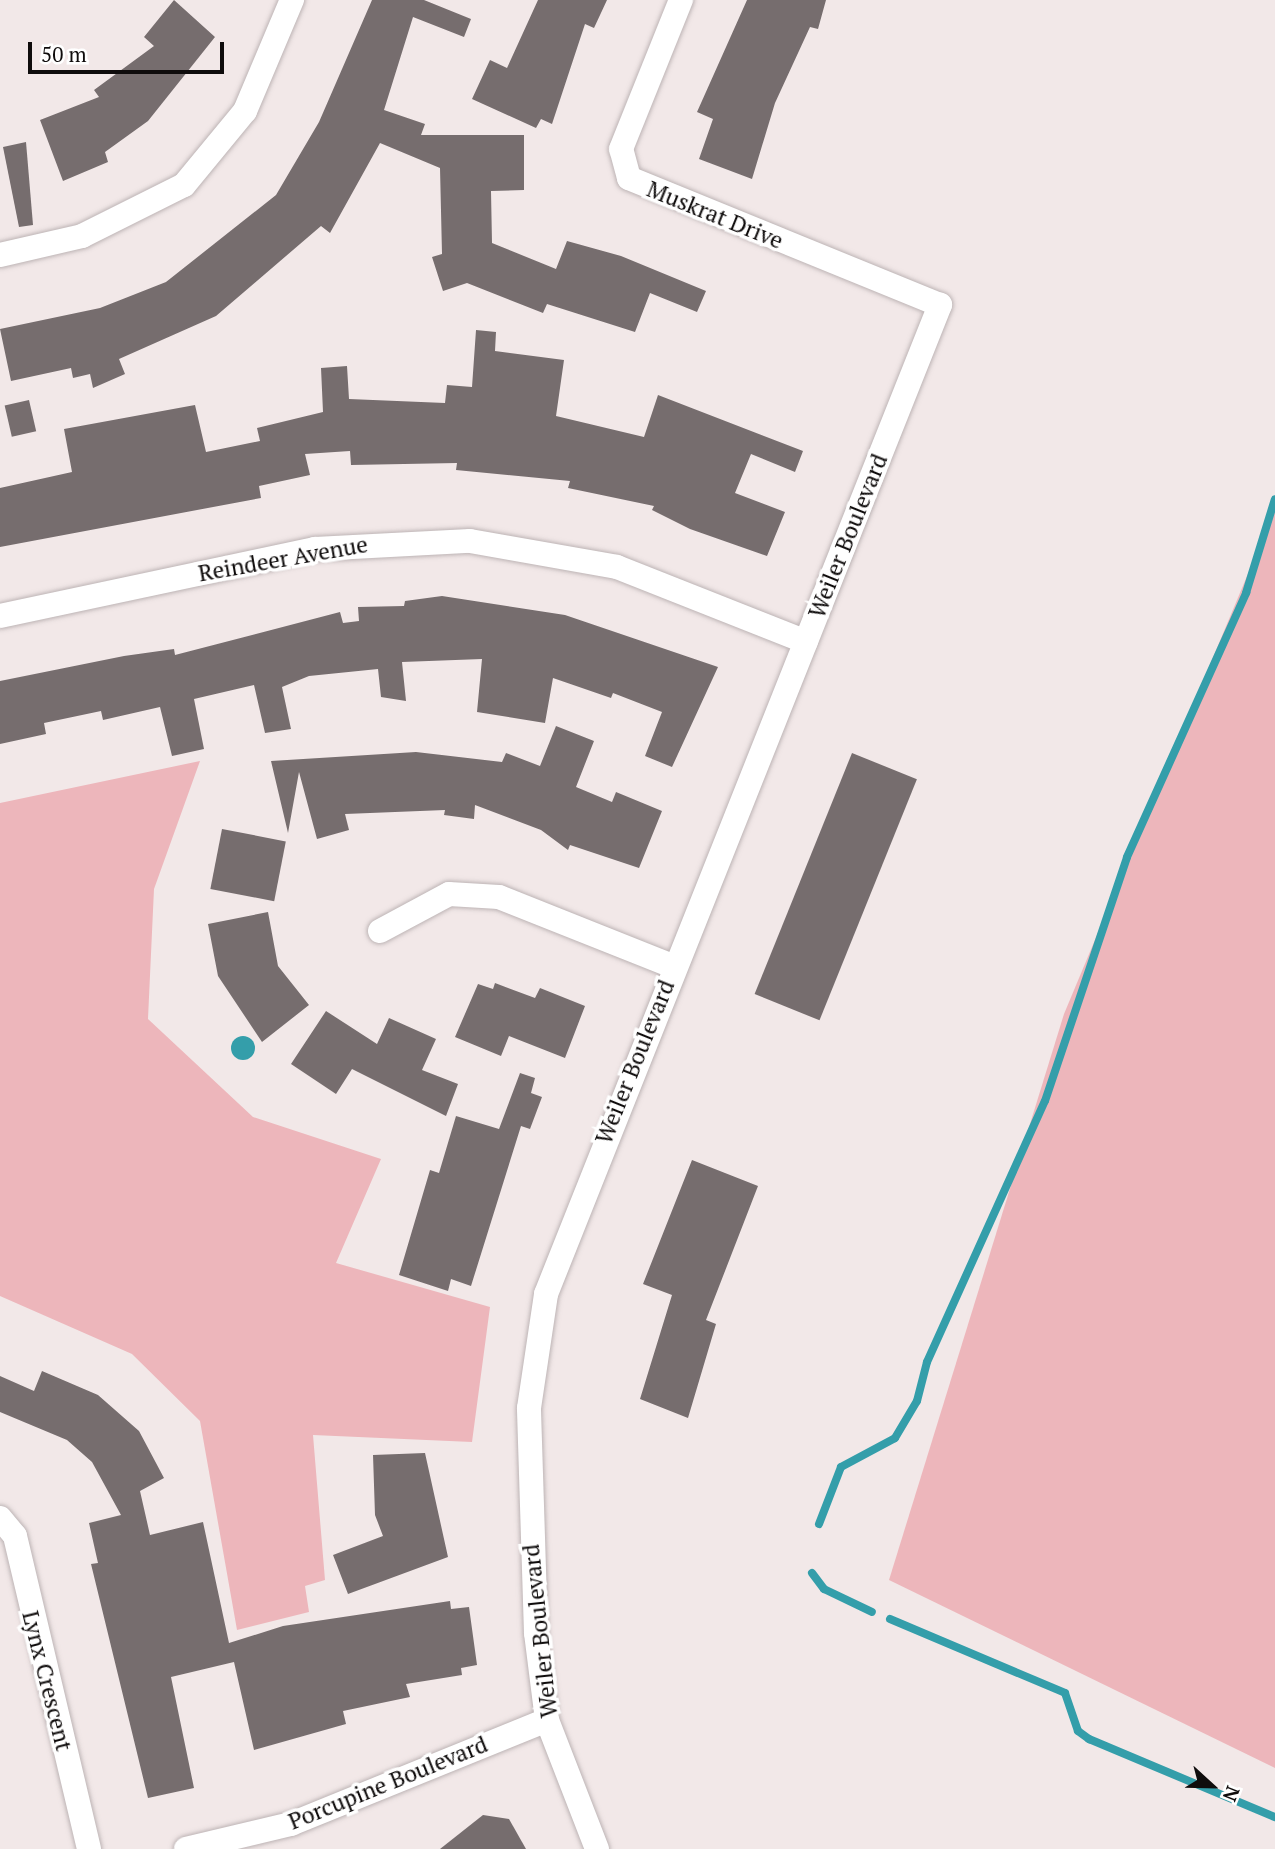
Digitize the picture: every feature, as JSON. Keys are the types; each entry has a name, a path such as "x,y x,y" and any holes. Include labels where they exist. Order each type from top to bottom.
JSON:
{"street":[{"path":"0,255 82,236 184,185 245,111 292,0"},
{"name":"Muskrat Drive","path":"681,0 621,149 629,178 940,305"},
{"name":"Weiler Boulevard","path":"597,1849 547,1720 536,1633 529,1408 546,1294 940,305"},
{"name":"Reindeer Avenue","path":"0,616 315,549 470,541 617,567 806,642"},
{"path":"380,931 449,894 499,897 675,967"},
{"name":"Lynx Crescent","path":"0,1518 15,1536 89,1849"},
{"name":"Porcupine Boulevard","path":"186,1849 291,1824 547,1720"}],"shaded area":[{"path":"1275,509 1275,1768 889,1580 1064,1014"},
{"path":"200,761 154,889 148,1019 253,1117 381,1159 336,1263 490,1307 472,1442 313,1435 325,1580 305,1586 309,1612 237,1630 200,1421 132,1354 0,1296 0,803"}],"water":[{"path":"243,1036 252,1039 255,1048 252,1057 243,1060 234,1057 231,1048 234,1039"}],"building":[{"path":"174,0 215,37 148,121 105,152 108,162 63,181 40,120 99,97 94,90 154,46 144,37"},
{"path":"372,0 424,0 471,19 464,37 413,17 384,110 425,124 421,135 524,135 524,190 491,191 492,243 556,269 567,241 621,256 706,291 697,312 650,293 635,332 547,304 543,313 467,283 443,291 432,257 442,254 440,168 380,143 330,233 321,226 216,316 119,359 125,374 93,388 90,374 73,378 71,368 11,381 0,329 100,308 166,282 276,195 319,122"},
{"path":"538,0 607,0 594,28 585,24 552,124 541,119 536,128 472,99 490,60 507,68"},
{"path":"747,0 826,0 818,29 810,27 775,103 752,179 699,159 713,119 697,112"},
{"path":"26,142 33,225 19,227 3,147"},
{"path":"476,330 496,332 495,351 564,360 556,416 644,437 658,395 803,451 795,472 751,454 735,493 785,512 767,556 690,529 652,510 654,506 568,488 570,481 456,470 457,463 351,465 350,451 305,454 310,475 259,486 261,498 0,547 0,488 72,472 64,429 195,405 206,452 260,441 257,428 323,412 321,368 347,366 349,399 445,403 447,385 472,387"},
{"path":"29,400 36,431 12,437 5,406"},
{"path":"442,596 565,615 718,667 672,767 645,756 662,712 613,693 611,698 553,678 545,723 477,712 482,659 402,662 406,701 381,697 378,669 309,676 282,687 291,729 265,733 254,685 194,699 204,749 172,756 160,707 103,720 101,711 44,723 46,734 0,744 0,681 124,656 174,649 175,655 340,612 343,623 359,621 358,607 404,606 405,601"},
{"path":"556,726 594,741 576,787 612,802 616,792 662,811 639,868 570,845 568,850 541,830 475,805 474,819 444,815 445,810 345,814 349,830 317,839 299,772 288,833 271,761 416,752 502,762 506,753 540,766"},
{"path":"852,753 917,779 820,1020 755,994"},
{"path":"222,829 286,841 274,901 210,889"},
{"path":"268,912 278,966 309,1005 262,1042 218,976 208,924"},
{"path":"495,983 535,998 540,988 585,1006 565,1058 509,1036 501,1056 455,1037 478,984 493,989"},
{"path":"326,1011 377,1044 389,1018 436,1039 422,1070 458,1084 446,1116 352,1069 336,1094 291,1064"},
{"path":"520,1073 535,1078 531,1093 542,1097 530,1129 521,1126 471,1286 451,1279 448,1291 399,1275 430,1170 439,1173 456,1116 499,1129"},
{"path":"692,1160 758,1186 706,1320 716,1324 688,1418 640,1399 672,1295 643,1284"},
{"path":"42,1371 98,1395 139,1431 164,1478 140,1491 150,1535 203,1522 229,1643 283,1626 450,1601 451,1609 469,1607 477,1665 461,1668 462,1675 406,1684 410,1697 343,1711 346,1724 254,1750 234,1662 171,1677 194,1788 148,1798 91,1564 98,1563 89,1523 121,1515 92,1462 67,1440 0,1412 0,1376 34,1391"},
{"path":"425,1453 448,1557 348,1594 333,1555 383,1536 375,1515 373,1455"},
{"path":"483,1815 509,1819 526,1849 440,1849"}],"waterway":[{"path":"819,1524 841,1467 895,1438 917,1401 927,1362 1045,1101 1127,857 1246,593 1275,499"},
{"path":"812,1573 824,1589 872,1612"},
{"path":"890,1619 1065,1693 1078,1731 1089,1739 1275,1817"}]}
